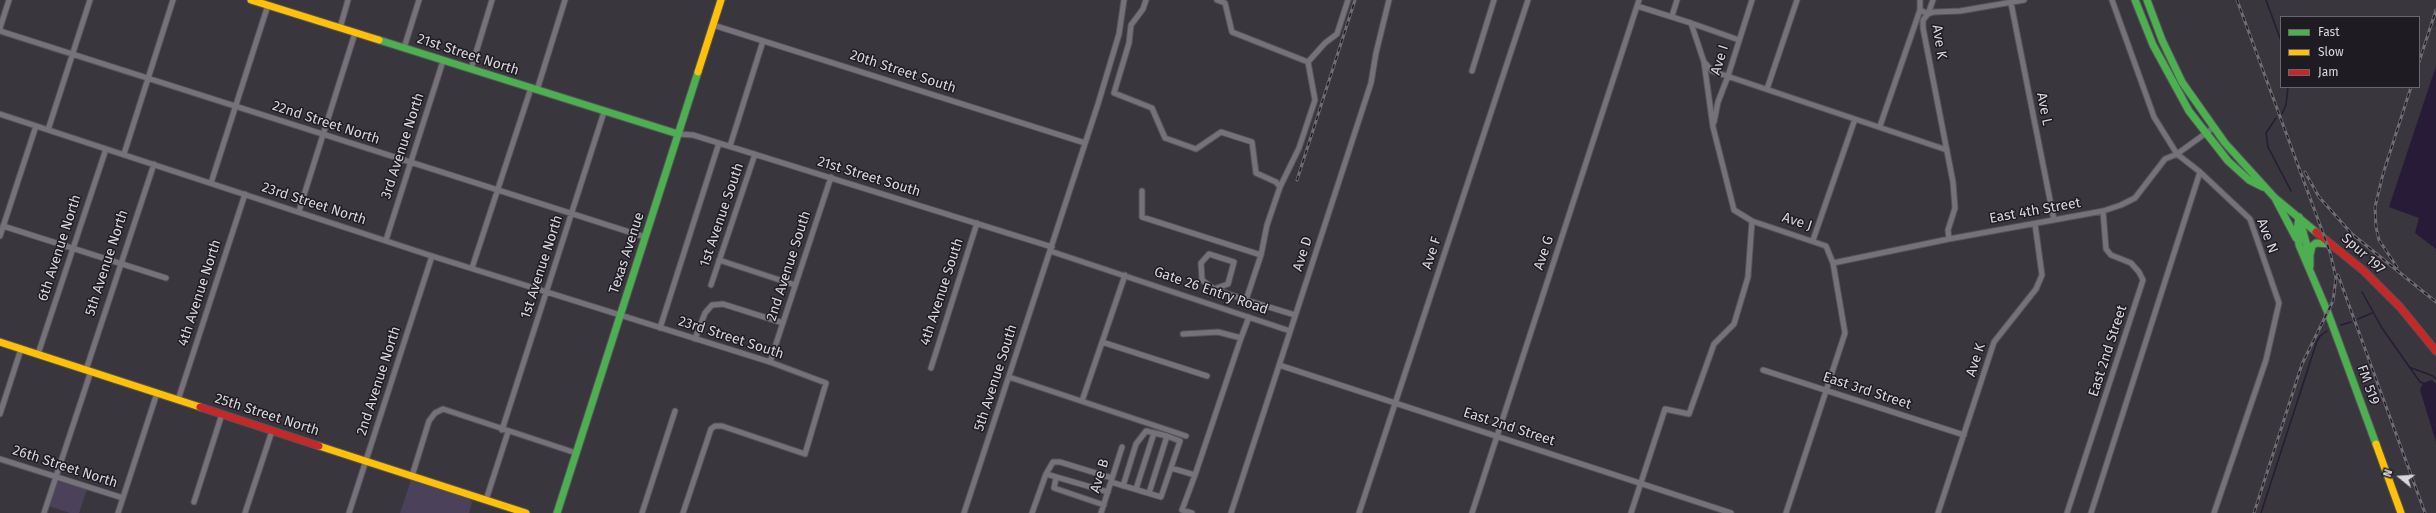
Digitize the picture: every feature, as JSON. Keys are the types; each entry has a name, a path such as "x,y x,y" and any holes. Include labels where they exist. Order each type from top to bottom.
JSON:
{"main road":[{"name":"21st Street North","path":"251,0 269,3 355,33 678,134"},
{"name":"Texas Avenue","path":"557,513 721,0"},
{"path":"2135,0 2164,67 2205,134 2249,180 2264,187"},
{"path":"2147,0 2174,65 2189,92 2213,128 2264,187"},
{"name":"Spur 197","path":"2264,187 2275,198 2364,271 2400,306 2436,351"},
{"path":"2275,198 2299,245"},
{"name":"FM 519","path":"2299,217 2297,230 2299,245 2310,266 2402,513"},
{"name":"FM 519","path":"2299,217 2310,257 2310,266"},
{"path":"2310,257 2312,246 2316,243 2324,242 2334,246"},
{"name":"25th Street North","path":"0,342 526,513"}],"street":[{"path":"0,28 9,0"},
{"path":"48,130 90,0"},
{"path":"124,154 173,0"},
{"path":"340,28 348,0"},
{"path":"404,48 419,0"},
{"path":"471,69 492,0"},
{"path":"472,268 565,0"},
{"name":"5th Avenue South","path":"964,513 1051,249 1119,34 1124,0"},
{"path":"1146,0 1143,9 1131,25 1129,43 1114,93 1152,108 1166,138 1196,149 1221,132 1252,142 1256,173 1276,182 1280,187"},
{"path":"1217,0 1226,3 1232,32 1308,62"},
{"path":"1308,62 1325,43 1337,34 1348,0"},
{"name":"Ave D","path":"1231,513 1371,83 1376,53 1389,0"},
{"path":"1472,71 1494,0"},
{"name":"Ave F","path":"1359,513 1528,0"},
{"name":"Ave G","path":"1472,513 1639,0"},
{"path":"1672,16 1677,0"},
{"name":"Ave I","path":"1713,127 1718,102 1728,76 1752,0"},
{"path":"1767,89 1797,0"},
{"path":"1920,0 1920,10"},
{"name":"Ave K","path":"1933,0 1928,14 1923,20 1923,28 1953,182 1955,208 1948,230 1949,239"},
{"name":"Ave K","path":"1880,126 1920,10 1928,14 2024,0"},
{"name":"Ave N","path":"2112,0 2154,116 2177,154 2200,172 2250,219 2279,303 2266,360 2214,513"},
{"path":"211,183 269,3"},
{"name":"Ave L","path":"2011,3 2054,220"},
{"path":"1637,6 1672,16 1739,40"},
{"name":"Ave J","path":"1691,23 1704,62 1713,127 1734,210 1752,221 1813,240 1826,246 1833,263 1845,333 1786,513"},
{"name":"20th Street South","path":"713,25 1085,143"},
{"name":"22nd Street North","path":"0,31 645,237"},
{"path":"299,212 355,33"},
{"path":"730,146 763,41"},
{"name":"3rd Avenue North","path":"386,240 443,60"},
{"path":"1246,300 1261,255 1267,225 1280,187 1299,148 1314,100 1308,62"},
{"path":"1704,62 1712,71 1854,119 1880,126 1947,150"},
{"name":"1st Avenue North","path":"502,430 604,112"},
{"name":"23rd Street North","path":"0,114 620,316"},
{"path":"1813,240 1854,119"},
{"path":"0,236 36,126"},
{"name":"East 4th Street","path":"1833,263 1949,239 2103,211 2135,198 2166,159 2177,154 2213,128"},
{"name":"21st Street South","path":"678,134 693,135 730,146 977,223 1125,275"},
{"path":"660,328 719,143"},
{"name":"6th Avenue North","path":"38,354 106,149"},
{"name":"1st Avenue South","path":"711,285 755,154"},
{"name":"5th Avenue North","path":"44,513 120,264 154,164"},
{"path":"2091,513 2200,172"},
{"name":"2nd Avenue South","path":"770,362 831,177"},
{"path":"1142,191 1142,217 1261,255"},
{"name":"4th Avenue North","path":"178,400 245,194"},
{"name":"East 2nd Street","path":"2067,513 2143,280 2139,272 2131,264 2111,255 2106,249 2103,211"},
{"path":"1631,513 1665,409 1689,414 1714,344 1734,324 1748,277 1752,221"},
{"name":"4th Avenue South","path":"931,368 977,223"},
{"name":"Ave K","path":"1938,513 1994,342 2036,288 2042,275 2035,224"},
{"path":"3,226 72,250 166,278"},
{"path":"1214,289 1228,284 1234,262 1209,254 1201,263 1202,280 1214,289 1295,315"},
{"name":"2nd Avenue North","path":"349,513 432,256"},
{"path":"719,260 795,285"},
{"path":"1082,401 1125,275"},
{"name":"Gate 26 Entry Road","path":"1125,275 1290,331"},
{"path":"695,339 705,313 712,305 723,304 783,323"},
{"name":"23rd Street South","path":"620,316 770,362 826,382 805,454 722,426 715,426 711,429 683,513"},
{"path":"1192,513 1182,510 1249,317"},
{"path":"1183,334 1218,332 1241,338"},
{"path":"1102,342 1207,376"},
{"path":"0,414 21,349"},
{"name":"East 2nd Street","path":"1279,365 1396,402 1731,513"},
{"name":"East 3rd Street","path":"1763,370 1964,435"},
{"path":"1009,377 1186,436"},
{"path":"118,513 157,393"},
{"path":"412,476 429,421 439,410 443,409 508,432 576,453"},
{"path":"642,513 675,412"},
{"path":"194,502 222,414"},
{"path":"245,513 272,431"},
{"path":"1032,513 1046,474 1053,462 1060,462 1112,480 1123,486 1162,497 1180,441 1146,431 1136,444 1123,486"},
{"path":"486,500 508,432"},
{"path":"1136,489 1154,433"},
{"path":"1149,493 1167,436"},
{"name":"Ave B","path":"1101,513 1122,447"},
{"name":"26th Street North","path":"0,459 123,498"},
{"path":"1171,468 1195,475"},
{"path":"1046,474 1108,492"},
{"path":"1056,478 1054,488 1104,505"}],"shaded area":[{"path":"2436,66 2436,249 2415,233 2419,218 2389,207"},
{"path":"2432,380 2436,384 2436,442 2420,390 2423,383"},
{"path":"411,480 470,499 472,503 469,513 400,513"},
{"path":"57,481 87,489 79,513 70,513 49,506"}],"waterway":[{"path":"2266,0 2280,38"},
{"path":"2282,114 2286,105 2288,88"},
{"path":"2276,118 2266,133 2268,147 2291,191"},
{"path":"2362,292 2382,328 2420,382 2423,383"},
{"path":"2358,319 2372,313"},
{"path":"2341,325 2351,322"},
{"path":"2261,513 2317,341 2320,336 2327,331"},
{"path":"2409,367 2433,376 2436,379"}],"railway":[{"path":"1297,180 1355,0"},
{"path":"2237,0 2330,252 2336,278 2333,301 2302,364 2254,513"},
{"path":"2420,59 2436,10"},
{"path":"2397,267 2379,240 2376,227 2375,207 2383,174 2411,88"},
{"path":"2305,172 2319,197 2352,234 2436,302"},
{"path":"2338,275 2425,513"}],"traffic: fast":[{"path":"2135,0 2153,45 2189,111 2228,161 2249,180 2263,187"},
{"path":"2147,0 2162,40 2182,82 2225,143 2275,198 2316,232"},
{"path":"379,40 678,134"},
{"path":"557,513 698,72"},
{"path":"2276,200 2296,238"},
{"path":"2299,217 2297,230 2299,245 2328,313 2376,444"},
{"path":"2299,217 2310,257 2310,266"},
{"path":"2310,255 2312,246 2316,243 2330,244"}],"traffic: slow":[{"path":"251,0 379,40"},
{"path":"698,72 721,0"},
{"path":"0,342 200,407"},
{"path":"2376,444 2401,513"},
{"path":"319,446 526,513"}],"traffic: jam":[{"path":"2316,232 2364,271 2400,307 2436,351"},
{"path":"200,407 319,446"}]}
